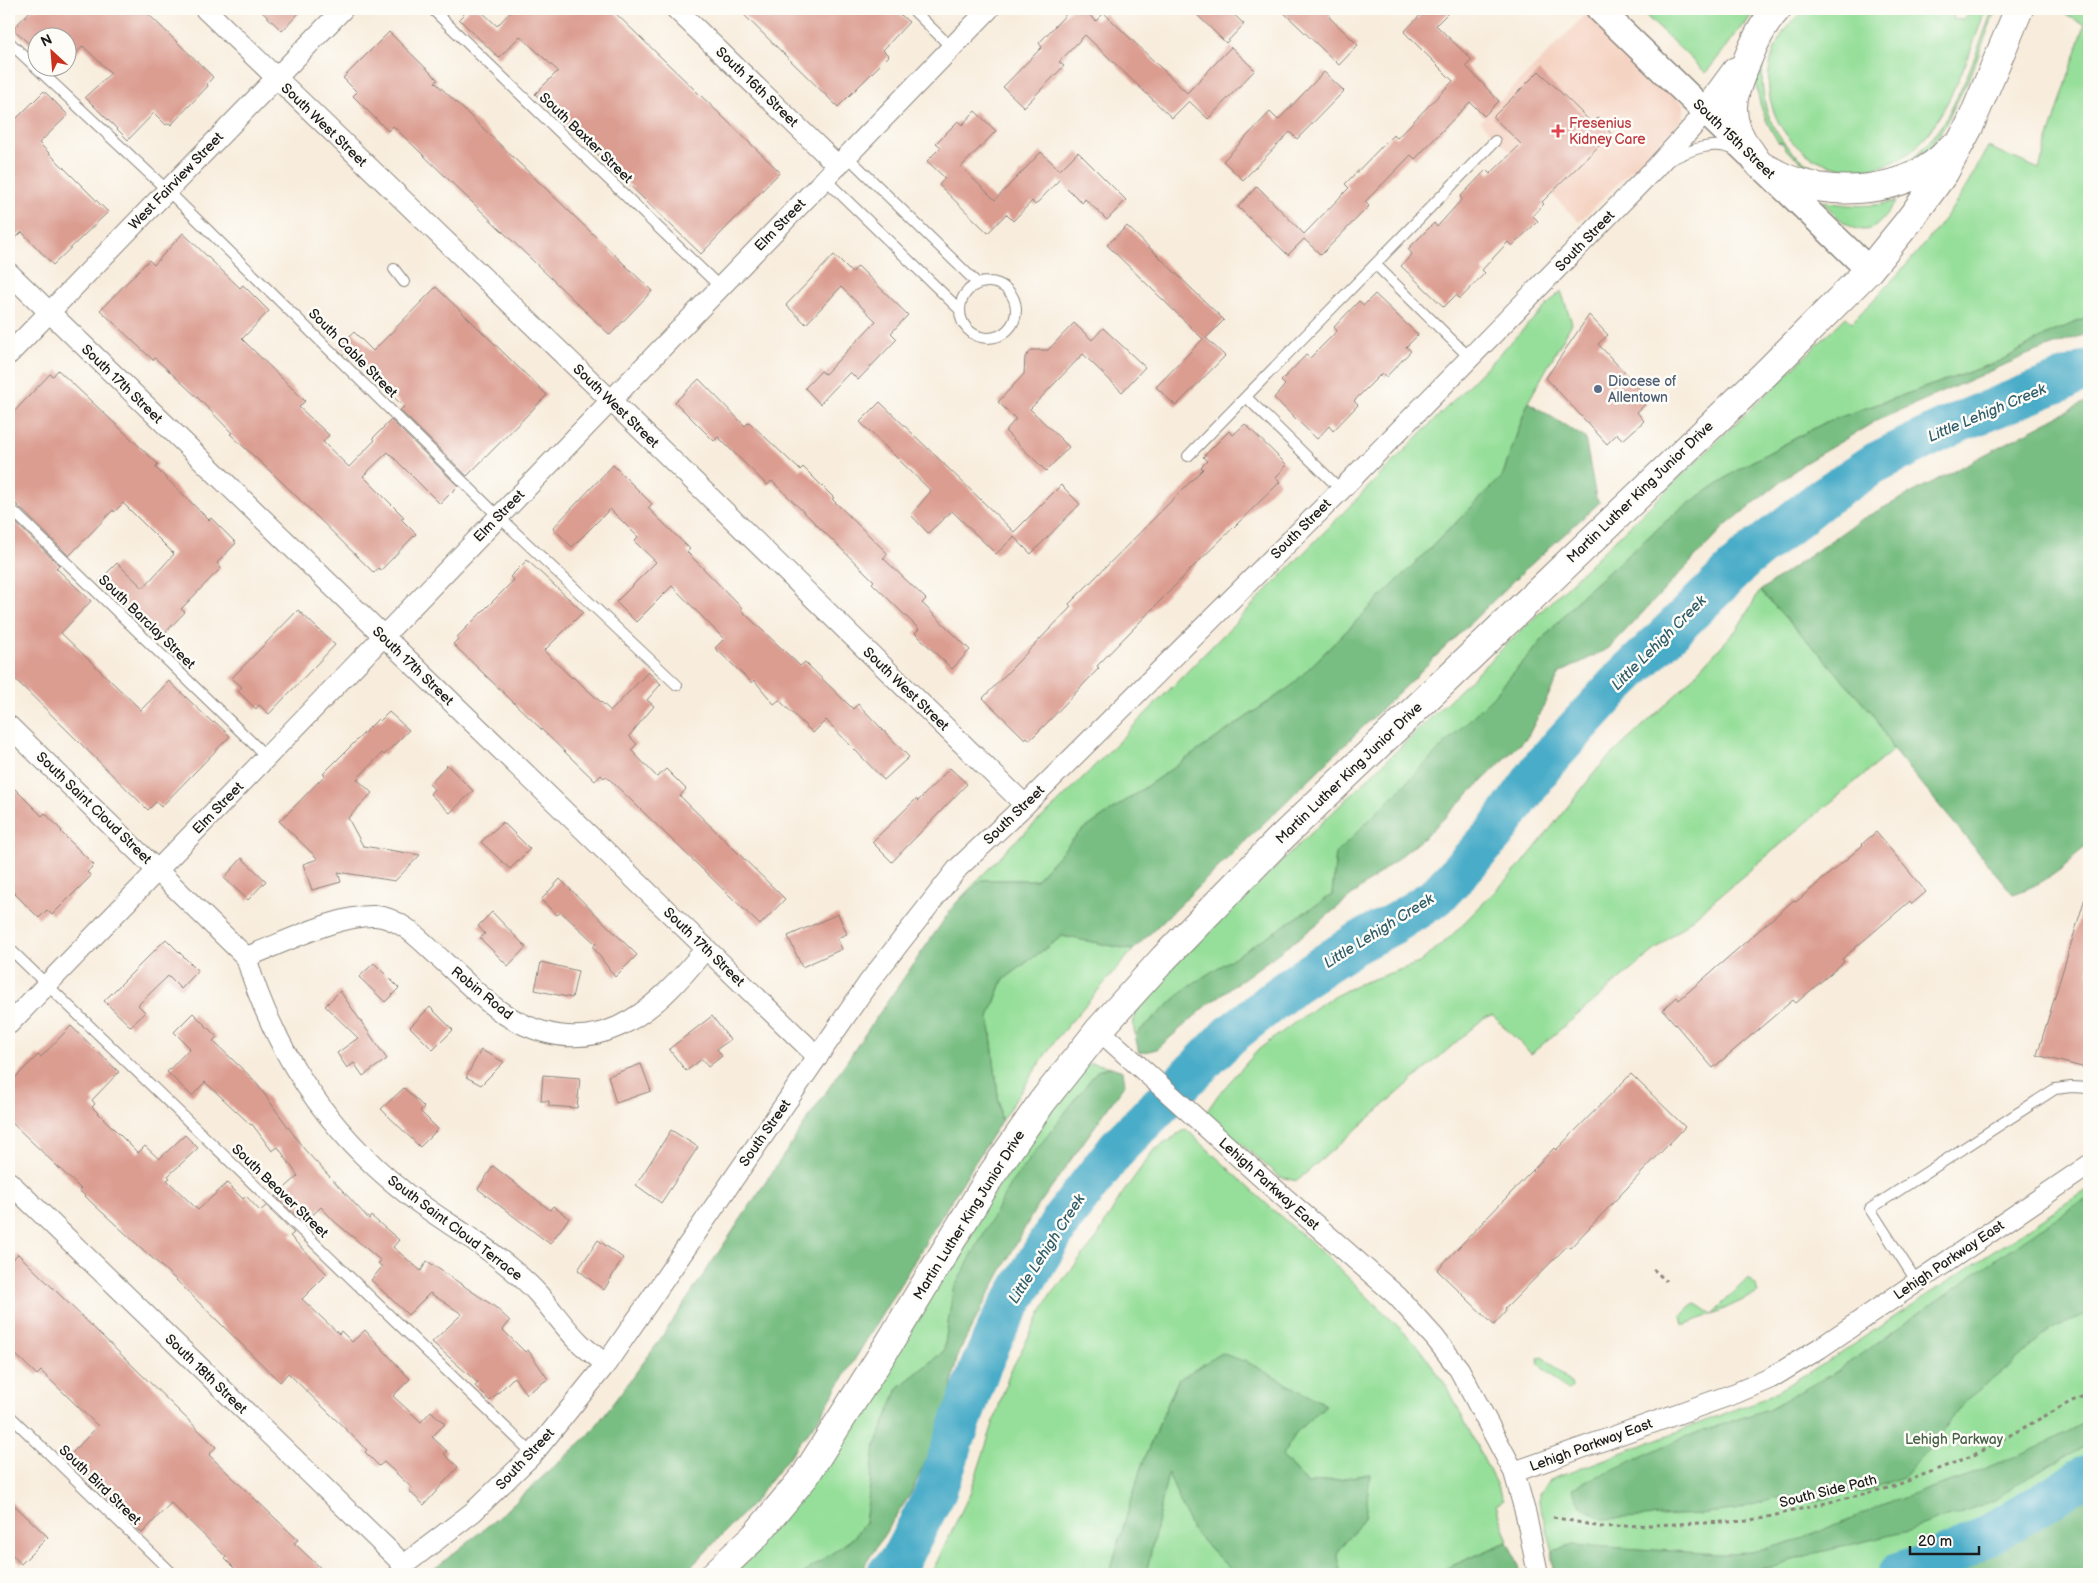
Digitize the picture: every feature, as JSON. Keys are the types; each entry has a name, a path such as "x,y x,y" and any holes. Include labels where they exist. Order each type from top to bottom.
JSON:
{"main road":[{"path":"1777,9 1768,19 1751,51 1738,84 1733,107 1735,125 1744,144 1760,165 1805,185 1832,190 1887,185 1913,176 1933,165 1943,157 1970,125"},
{"name":"Martin Luther King Junior Drive","path":"715,1574 755,1536 805,1476 890,1342 990,1177 1042,1102 1099,1030 1164,958 1281,838 1765,374 1869,270 1944,173 1970,125 2019,9"},
{"path":"1706,112 1751,51"}],"street":[{"name":"South West Street","path":"205,9 611,400 1025,805"},
{"name":"West Fairview Street","path":"9,354 343,9"},
{"name":"South 16th Street","path":"676,9 837,167"},
{"name":"Elm Street","path":"9,1024 989,9"},
{"name":"South 15th Street","path":"1599,9 1869,270"},
{"name":"South Street","path":"398,1570 473,1512 533,1454 606,1364 875,974 958,868 1025,805 1341,490 1657,166 1706,112"},
{"name":"South 17th Street","path":"9,273 818,1057"},
{"name":"South Saint Cloud Street","path":"9,726 158,870"},
{"name":"South Saint Cloud Terrace","path":"158,870 246,957 255,987 274,1032 295,1071 362,1154 400,1189 496,1257 521,1278 539,1295 580,1343 606,1364"},
{"name":"Robin Road","path":"246,957 328,925 354,918 377,916 397,923 415,935 503,1013 524,1025 548,1033 572,1037 597,1034 620,1026 645,1011 680,981 706,948"},
{"name":"Lehigh Parkway East","path":"1099,1030 1397,1296 1435,1338 1459,1369 1514,1472 1736,1393 1771,1378 1820,1348 2089,1165"},
{"name":"South 18th Street","path":"9,1182 398,1570"},
{"path":"1514,1472 1526,1515 1536,1565"}],"lane":[{"name":"South Baxter Street","path":"432,9 720,287"},
{"path":"912,9 952,48"},
{"name":"South Cable Street","path":"9,42 167,190 499,517 677,684"},
{"path":"1188,456 1495,141"},
{"path":"1657,166 1690,150 1708,146 1729,147 1760,165"},
{"path":"837,167 978,284"},
{"path":"837,167 959,309"},
{"path":"1376,264 1470,358"},
{"path":"394,269 404,282"},
{"path":"996,283 1011,293 1016,311 1010,328 996,338 976,337 968,332 962,324 959,309 963,296 978,284 996,283"},
{"path":"1246,397 1341,490"},
{"name":"South Barclay Street","path":"9,507 267,757"},
{"name":"South Beaver Street","path":"9,948 533,1454"},
{"path":"1917,1282 1870,1209 2055,1089 2071,1087 2089,1088"},
{"name":"South Bird Street","path":"9,1415 173,1574"}],"path":[{"path":"1653,1269 1666,1281"},
{"name":"South Side Path","path":"1553,1517 1601,1527 1750,1521 1892,1487 1974,1455 2072,1401 2089,1394"}],"shaded area":[{"path":"1589,11 1683,104 1684,110 1681,121 1579,222 1480,121"}],"green space":[{"path":"1639,9 1755,9 1745,25 1743,25 1706,73"},
{"path":"1805,9 1958,9 1953,14 1954,20 1962,19 1975,9 1985,9 1965,64 1947,104 1925,138 1913,150 1897,161 1865,169 1833,166 1807,154 1787,135 1774,112 1769,86 1771,58 1783,32"},
{"path":"1993,9 1996,9 1972,72 1944,127 1930,148 1909,164 1882,176 1832,177 1807,166 1784,148 1774,135 1764,116 1758,95 1756,73 1758,63 1766,49 1762,75 1764,100 1772,122 1784,142 1800,158 1820,169 1844,175 1871,174 1895,168 1916,155 1929,142 1941,125 1962,87"},
{"path":"2063,9 2089,9 2089,317 2052,332 2001,361 1826,422 1742,467 1678,511 1582,595 1494,695 1336,853 1332,895 1187,988 1135,1035 1134,1019 1137,1011 1158,983 1189,951 1846,317 1852,322 1881,292 1924,245 1950,211 1962,194 1988,147 2039,169 2085,24 2067,16"},
{"path":"1822,201 1859,206 1878,205 1896,201 1877,225 1861,230 1846,224"},
{"path":"1561,291 1572,323 1528,402 1502,477 1290,687 1079,833 1036,880 982,880 955,904 1011,845 1057,804"},
{"path":"2089,317 2089,333 2029,354 1876,421 1803,464 1725,526 1609,648 1560,673 1528,736 1428,834 1307,932 1210,1003 1157,1049 1139,1053 1135,1035 1189,986 1332,895 1336,853 1494,695 1582,595 1678,511 1742,467 1826,422 2001,361 2052,332"},
{"path":"2089,400 2089,840 2056,873 2035,885 2013,894 1893,750 1874,715 1821,655 1760,591 1860,520"},
{"path":"1528,402 1585,438 1596,498 1600,502 1527,568 1133,950 1062,936 1003,980 989,1017 1001,1121 819,1418 752,1504 684,1574 428,1574 495,1520 589,1435 655,1347 865,1034 955,904 982,880 1036,880 1079,833 1290,687 1502,477"},
{"path":"1760,591 1821,655 1874,715 1893,750 1531,1054 1493,1016 1485,1017 1297,1181 1280,1177 1205,1114 1218,1095 1259,1049 1320,1004 1356,985 1419,963 1450,937 1523,863 1599,767 1680,691 1737,629"},
{"path":"1062,936 1133,950 1056,1039 1001,1121 989,1017 1003,980"},
{"path":"1092,1063 1111,1067 1097,1071 953,1290 944,1351 898,1388 875,1448 865,1523 852,1539 803,1574 731,1574 1081,1067"},
{"path":"1111,1067 1123,1071 1125,1084 1033,1213 990,1292 958,1354 945,1419 911,1493 859,1574 803,1574 852,1539 865,1523 875,1448 898,1388 944,1351 953,1290 1011,1183 1097,1071"},
{"path":"1186,1129 1272,1209 1325,1255 1419,1347 1448,1388 1504,1500 1496,1505 1508,1538 1507,1542 1433,1574 1342,1574 1337,1553 1365,1517 1369,1474 1307,1484 1282,1456 1298,1430 1326,1405 1293,1388 1178,1380 1144,1459 1109,1574 931,1574 971,1491 1010,1372 1051,1294 1095,1241 1120,1197 1153,1151"},
{"name":"Lehigh Parkway","path":"2089,1188 2089,1574 1554,1574 1553,1551 1539,1502 1539,1494 1550,1480 1763,1399 1828,1361"},
{"path":"2089,1198 2089,1313 2051,1329 2018,1359 1966,1400 1928,1450 1905,1476 1868,1490 1813,1501 1784,1496 1735,1510 1699,1514 1603,1519 1581,1506 1572,1488 1682,1438 1768,1409 1834,1373 2040,1228"},
{"path":"1748,1278 1756,1286 1758,1293 1720,1311 1687,1324 1683,1324 1681,1316 1692,1305 1697,1304 1712,1314"},
{"path":"1221,1353 1249,1363 1326,1405 1298,1430 1282,1456 1307,1484 1370,1474 1365,1517 1337,1553 1342,1574 1235,1574 1192,1530 1168,1473 1146,1574 1109,1574 1144,1459 1178,1380"},
{"path":"1544,1357 1570,1382 1571,1389 1567,1391 1539,1364 1538,1358"},
{"path":"2089,1420 2089,1444 2030,1475 1996,1500 1908,1531 1812,1554 1771,1567 1724,1574 1554,1574 1553,1551 1574,1545 1720,1554 1752,1553 1804,1538 1880,1506 1975,1473 2046,1443"},
{"path":"1168,1472 1192,1530 1235,1574 1146,1574"},
{"path":"2089,1488 2089,1574 1955,1574 2027,1534 2038,1518 2081,1490"},
{"path":"1507,1542 1520,1566 1522,1574 1433,1574"}],"building":[{"path":"32,9 143,9 213,77 207,84 208,86 171,125 169,123 166,125 154,113 128,140 85,97 111,73 83,46 78,52 78,28 28,28 28,43 13,29"},
{"path":"259,9 303,9 282,31"},
{"path":"469,9 479,9 497,26 513,9 611,9 780,172 701,254 535,94 558,71 520,36 499,58 459,19"},
{"path":"738,9 894,9 909,22 883,50 889,56 838,107"},
{"path":"1071,9 1083,9 1096,21 1104,13 1187,93 1231,47 1255,70 1208,119 1189,101 1172,118 1085,35 1059,62 1064,66 1024,107 1003,87 1042,47 1039,43"},
{"path":"1191,9 1228,9 1244,24 1226,43"},
{"path":"1280,9 1329,9 1330,18 1358,45 1339,65"},
{"path":"1426,9 1452,9 1436,25 1472,60 1466,66 1499,101 1484,116 1470,102 1415,159 1411,155 1365,202 1369,206 1321,255 1304,239 1288,255 1238,207 1257,186 1304,234 1349,188 1345,184 1393,135 1397,138 1453,81 1404,32"},
{"path":"389,32 438,80 435,82 652,291 610,335 393,126 388,131 353,96 357,92 343,78"},
{"path":"1539,71 1591,122 1599,118 1611,134 1542,202 1544,204 1533,216 1538,221 1512,246 1508,242 1482,270 1485,273 1460,299 1456,295 1444,307 1401,266 1412,254 1408,249 1434,223 1437,227 1462,199 1460,197 1486,170 1490,174 1521,144 1493,117"},
{"path":"1324,72 1344,91 1297,139 1290,132 1243,180 1223,161 1270,112 1278,120"},
{"path":"44,91 68,115 39,143 108,212 53,265 22,232 9,245 9,126"},
{"path":"975,111 996,131 961,167 995,200 1041,152 1060,170 1078,152 1126,200 1107,220 1085,199 1082,203 1059,180 1035,205 1032,201 1013,221 1006,214 988,233 939,185 945,178 927,161 941,147 936,143 958,121 962,125"},
{"path":"1127,226 1224,320 1206,338 1225,356 1176,406 1156,387 1203,339 1107,245"},
{"path":"183,233 240,288 243,285 269,311 242,339 305,401 299,407 329,435 323,442 349,467 391,420 458,486 440,504 388,452 363,476 404,517 401,519 416,534 381,570 378,568 374,573 285,485 230,434 232,433 198,398 155,358 153,360 100,310 149,260 154,265"},
{"path":"834,255 852,273 858,266 908,315 891,333 897,339 858,380 850,372 820,404 805,388 821,371 825,374 876,321 841,287 806,324 786,305"},
{"path":"436,287 547,395 467,476 400,410 404,407 340,345 354,332 373,351"},
{"path":"1375,294 1418,335 1406,347 1411,351 1386,377 1382,373 1354,401 1358,405 1333,431 1329,426 1317,439 1274,398 1285,385 1281,381 1306,355 1310,358 1337,331 1334,327 1359,301 1364,305"},
{"name":"Diocese of Allentown","path":"1589,315 1608,335 1598,344 1650,400 1637,412 1644,421 1623,440 1617,434 1607,444 1546,378"},
{"path":"1074,323 1092,340 1103,328 1145,367 1122,392 1083,354 1030,409 1069,447 1046,471 1005,431 1016,419 998,402 1024,374 1025,357 1032,350 1048,350"},
{"path":"58,370 158,464 155,467 209,520 211,518 236,543 217,563 221,568 181,609 185,612 160,638 99,581 117,563 143,588 174,554 123,503 114,512 113,510 69,556 14,502 9,500 9,417 50,374 53,376"},
{"path":"699,379 745,426 749,422 800,470 803,467 834,498 832,499 888,554 883,558 926,599 922,603 970,650 952,669 915,633 919,629 872,583 874,581 772,481 767,485 718,437 714,441 675,402"},
{"path":"880,402 1014,532 1061,485 1080,504 1031,554 1014,537 996,554 952,511 928,533 911,515 931,491 860,422"},
{"path":"1245,424 1287,465 1276,477 1280,482 1195,565 1097,666 1099,668 1047,723 1030,740 1027,737 1025,739 983,698 1071,607 1069,604 1203,469 1201,467 1207,461 1203,457 1229,431 1233,435"},
{"path":"613,465 652,504 648,508 690,549 687,552 742,608 741,610 800,666 805,662 853,709 858,704 909,757 884,780 826,720 813,733 779,700 774,704 754,680 752,683 715,648 724,639 672,586 636,622 616,602 656,562 634,541 638,537 610,509 572,547 553,528"},
{"path":"9,516 59,565 56,568 91,601 61,633 141,710 169,681 213,723 215,722 230,736 161,807 156,802 148,810 9,673"},
{"path":"527,560 583,612 544,651 572,678 611,711 648,672 661,684 647,700 654,706 629,736 637,744 631,750 657,777 666,769 686,789 680,796 785,899 760,925 606,776 604,778 601,775 595,781 453,644 459,638 457,637 514,580 510,577"},
{"path":"298,610 335,645 269,714 259,705 256,709 238,691 242,687 232,678"},
{"path":"389,712 409,730 384,755 382,753 357,779 372,793 348,818 363,846 420,855 395,881 338,872 341,882 312,890 303,864 318,859 279,821 378,719 380,721"},
{"path":"447,765 473,791 450,813 430,794 434,789 429,784"},
{"path":"950,768 967,784 892,862 872,842 916,799 918,801"},
{"path":"9,783 42,816 45,813 94,865 87,872 91,876 52,915 47,910 39,918 9,888"},
{"path":"503,822 530,849 510,869 481,842"},
{"path":"1876,832 1926,892 1912,904 1910,901 1842,959 1844,962 1796,1003 1793,1000 1713,1068 1663,1010 1677,997 1679,1000"},
{"path":"242,858 266,881 248,900 224,878"},
{"path":"560,879 637,955 615,977 593,947 596,944 561,912 557,915 541,900"},
{"path":"2085,898 2089,899 2089,1069 2037,1055"},
{"path":"492,912 526,947 508,966 480,938 485,934 478,926"},
{"path":"838,914 847,934 837,938 842,949 802,967 788,936"},
{"path":"166,939 198,971 181,989 168,976 138,1005 145,1012 131,1027 104,1001"},
{"path":"541,962 578,971 572,998 535,990"},
{"path":"374,963 399,988 385,1002 359,977"},
{"path":"340,991 387,1059 363,1076 354,1063 347,1068 337,1053 358,1038 325,1006"},
{"path":"430,1007 453,1030 433,1050 410,1027"},
{"path":"193,1013 217,1037 213,1041 254,1080 304,1149 369,1219 371,1216 399,1240 393,1247 421,1271 427,1261 495,1307 510,1321 503,1330 525,1352 528,1350 548,1379 526,1394 514,1377 490,1401 475,1386 478,1383 432,1342 462,1314 430,1293 408,1315 371,1280 382,1267 378,1263 381,1261 334,1221 321,1207 304,1223 276,1196 298,1176 278,1147 272,1151 252,1124 205,1082 192,1096 167,1072 190,1048 174,1032"},
{"path":"712,1016 730,1040 717,1049 722,1056 708,1067 702,1059 686,1071 669,1049"},
{"path":"71,1026 119,1072 92,1100 95,1104 92,1107 138,1153 145,1146 159,1159 185,1135 198,1148 168,1176 170,1178 167,1180 198,1210 227,1183 243,1199 246,1196 260,1211 266,1206 294,1233 290,1236 327,1274 302,1299 339,1334 341,1331 352,1342 365,1330 410,1379 393,1396 421,1422 431,1411 445,1424 432,1437 447,1451 444,1454 458,1467 424,1505 409,1491 412,1488 384,1462 379,1466 365,1452 367,1450 288,1373 280,1382 174,1278 91,1202 79,1190 81,1189 9,1120 9,1084 38,1055 41,1057"},
{"path":"481,1050 504,1062 481,1085 466,1077"},
{"path":"641,1064 651,1091 616,1103 608,1076"},
{"path":"1631,1074 1685,1127 1570,1248 1567,1246 1505,1309 1506,1311 1494,1325 1437,1270 1554,1148 1556,1150"},
{"path":"543,1075 580,1078 577,1108 549,1106 549,1101 541,1101"},
{"path":"404,1088 424,1107 420,1111 438,1129 420,1147 381,1109"},
{"path":"671,1130 698,1147 661,1203 636,1185"},
{"path":"493,1166 550,1210 553,1206 569,1218 550,1244 478,1189"},
{"path":"598,1240 623,1258 604,1290 578,1270"},
{"path":"18,1254 216,1447 209,1455 298,1540 294,1543 327,1574 240,1574 225,1559 226,1557 171,1503 142,1533 98,1489 89,1479 91,1477 69,1456 98,1426 41,1371 37,1375 9,1348 9,1263"},
{"path":"9,1500 48,1537 21,1564 9,1551"}],"waterway":[{"name":"Little Lehigh Creek","path":"887,1574 900,1560 936,1491 980,1368 1000,1323 1063,1218 1118,1147 1229,1036 1293,985 1355,944 1395,923 1436,897 1495,833 1544,764 1615,686 1746,558 1825,496 1877,462 1957,423 2089,370"},
{"name":"Little Lehigh Creek","path":"1897,1574 1922,1566 1970,1545 2015,1520 2082,1477 2089,1475"}],"place":[{"name":"Fresenius Kidney Care","path":"1558,131"},
{"name":"Diocese of Allentown","path":"1598,389"}]}
